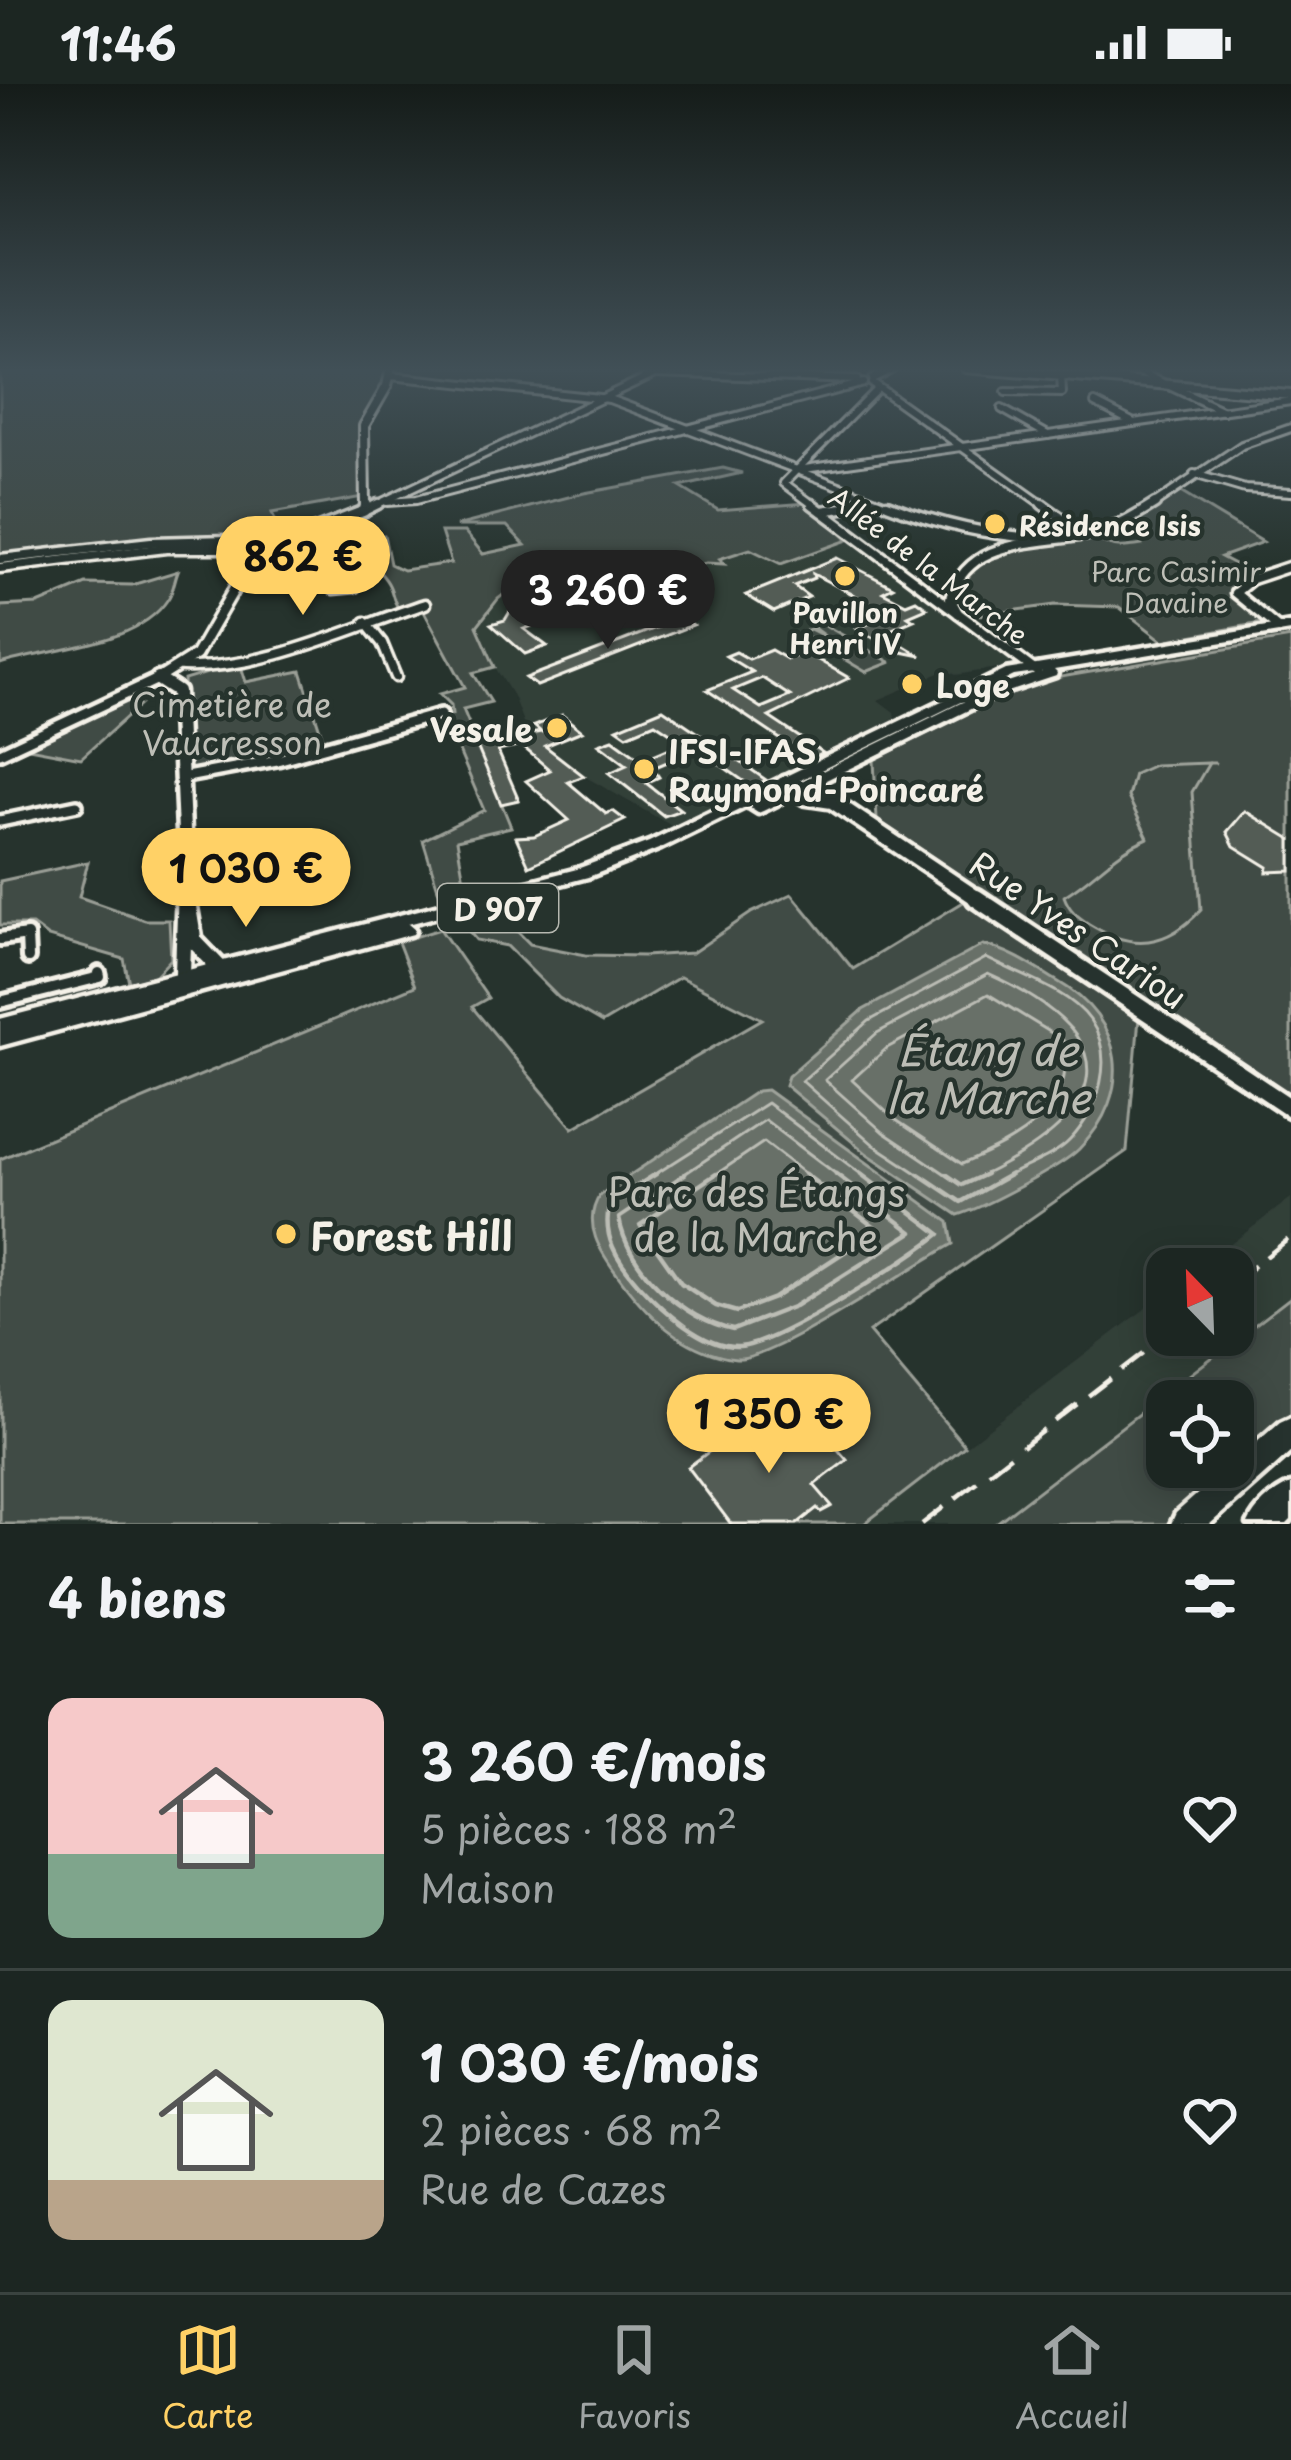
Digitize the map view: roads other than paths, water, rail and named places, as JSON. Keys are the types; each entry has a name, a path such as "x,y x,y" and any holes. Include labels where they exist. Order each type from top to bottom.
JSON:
{"highway":[{"path":"1187,1524 1291,1432"},
{"path":"1264,1524 1291,1499"}],"main road":[{"name":"D 907","path":"0,1039 181,983 211,968 489,900 601,867 789,787 820,788 1036,671 1285,628"},
{"name":"D 907","path":"211,968 539,896 641,862 789,787"},
{"name":"Rue Yves Cariou","path":"820,788 1291,1108"},
{"name":"D 907","path":"0,1025 181,983"}],"street":[{"path":"364,512 370,466 365,435"},
{"path":"0,753 182,667 196,655 255,554 387,502 526,435"},
{"path":"387,502 416,500 661,435"},
{"path":"707,435 957,529 1048,539 1085,535 1123,522 1259,435"},
{"name":"Allée de la Marche","path":"825,435 784,483 1036,671"},
{"path":"945,435 1085,535"},
{"path":"797,470 1047,435"},
{"path":"1194,474 1245,488 1291,492"},
{"path":"822,511 883,502"},
{"path":"294,538 336,548 333,562 344,577 344,587"},
{"path":"950,598 963,568 1048,539"},
{"path":"0,559 151,542 254,540 278,544"},
{"path":"238,548 254,540"},
{"path":"0,568 166,548 238,548 255,554"},
{"path":"1285,628 1241,603 1235,593 1252,579 1291,566"},
{"path":"333,589 355,586"},
{"path":"939,600 950,598"},
{"path":"950,598 958,613"},
{"path":"182,667 200,670 256,657 425,604"},
{"path":"365,622 382,643 396,676"},
{"path":"158,680 178,692 186,894 181,983"},
{"path":"181,778 277,760 441,714"},
{"path":"0,821 76,805"},
{"path":"186,894 194,941 211,968"},
{"path":"0,939 26,934 28,958"},
{"path":"0,1002 100,977 99,973"}],"water":[{"name":"Étang de la Marche","path":"983,945 1022,960 1080,997 1109,1036 1115,1081 1097,1127 1079,1149 1022,1186 958,1215 866,1153 785,1085 788,1076 863,1010"},
{"name":"Étang de la Marche","path":"767,1090 949,1222 953,1244 809,1330 736,1359 684,1341 655,1319 606,1258 592,1217 600,1195 757,1091"}],"waterway":[{"path":"1209,763 1215,763"},
{"path":"1209,763 1192,792 1201,910 1175,932 1148,941 1105,933 1077,915 1064,896 1148,838 1128,797 1134,774 1154,765 1209,763"}],"railway":[{"path":"1254,1266 1291,1237"},
{"path":"922,1524 1146,1351"}],"place":[{"name":"Résidence Isis","path":"995,524"},
{"name":"Pavillon Henri IV","path":"845,576"},
{"name":"Loge","path":"912,684"},
{"name":"Vesale","path":"557,728"},
{"name":"IFSI-IFAS Raymond-Poincaré","path":"644,769"},
{"name":"Forest Hill","path":"286,1234"}],"park label":[{"name":"Parc Casimir Davaine","path":"1176,586"},
{"name":"Cimetière de Vaucresson","path":"232,722"},
{"name":"Parc des Étangs de la Marche","path":"756,1212"}]}
